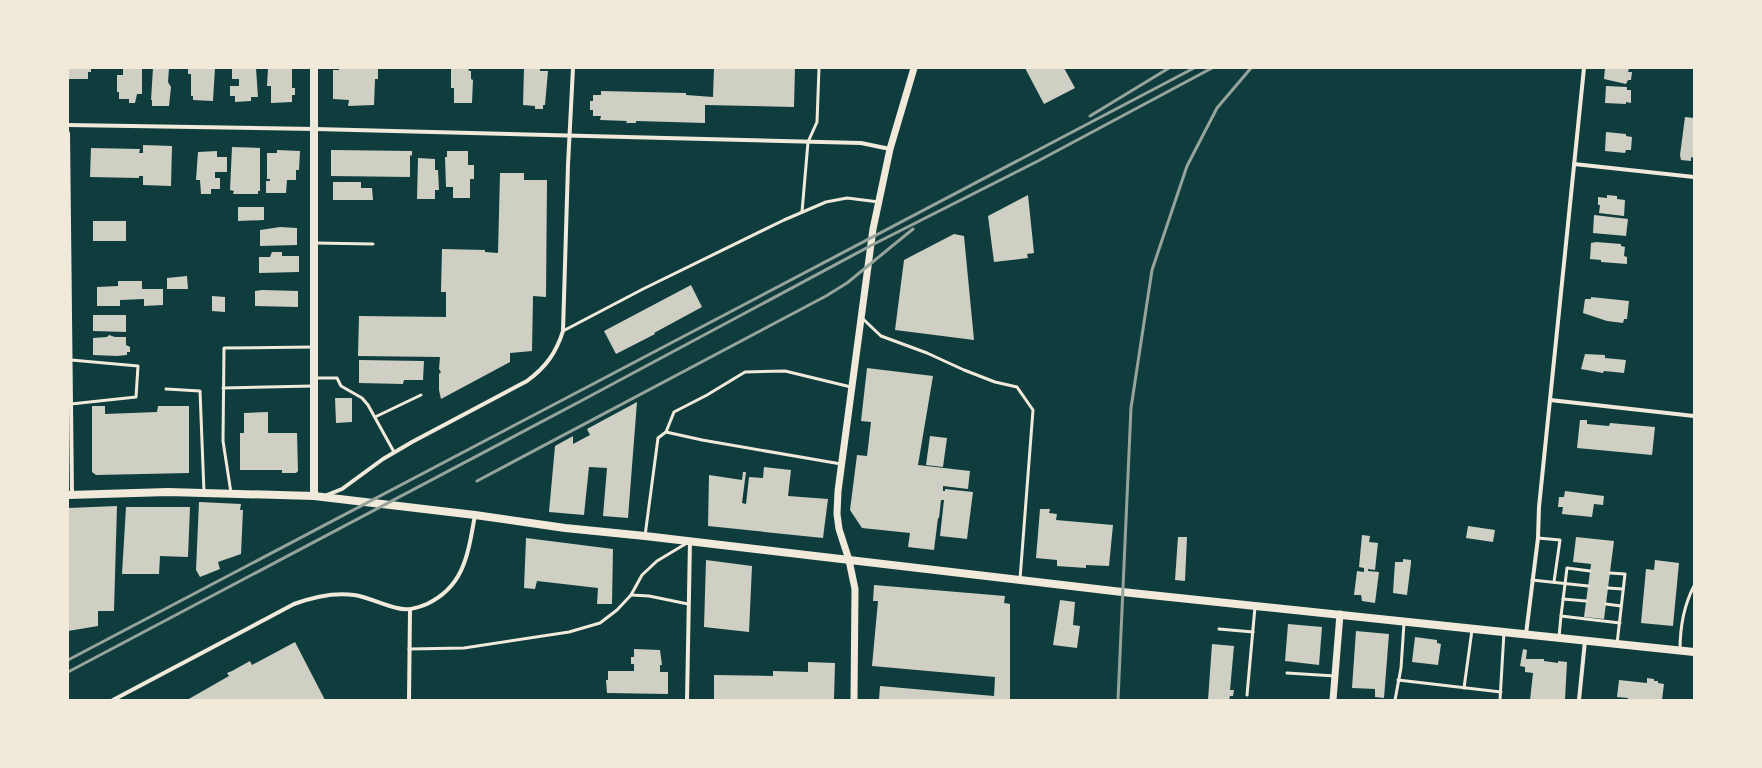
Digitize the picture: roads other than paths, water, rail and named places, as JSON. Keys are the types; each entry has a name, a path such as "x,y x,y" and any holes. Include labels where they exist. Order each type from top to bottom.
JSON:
{"main road":[{"path":"314,68 314,496"},
{"path":"70,495 204,492 314,496 475,515 565,528 690,541 1122,592 1694,652"}],"street":[{"path":"314,496 329,494 342,489 394,452 527,381 540,372 551,360 559,346 563,331 569,137 573,68"},
{"path":"854,700 855,589 849,560 839,529 837,514 838,491 851,387 879,202 890,149 914,68"},
{"path":"1526,634 1538,538 1539,507 1584,68"},
{"path":"68,125 315,129 569,137 861,143 890,149"},
{"path":"68,133 69,344 71,360 70,495"},
{"path":"1574,164 1694,177"},
{"path":"1550,400 1694,416"},
{"path":"113,700 119,699 294,604 311,597 330,594 354,595 410,610 437,599 452,586 463,570 475,515"},
{"path":"686,700 690,541"},
{"path":"408,700 410,610"},
{"path":"1333,700 1340,614"},
{"path":"1579,700 1585,640"}],"lane":[{"path":"802,212 808,142 817,122 819,68"},
{"path":"563,331 643,289 802,212 826,202 847,198 879,202"},
{"path":"315,243 372,244"},
{"path":"862,318 882,336 982,377 1017,387 1032,410 1020,579"},
{"path":"231,493 223,441 224,348 315,347"},
{"path":"71,360 138,366 136,397 71,404"},
{"path":"645,536 658,438 666,432 674,412 707,395 744,372 785,371 851,387"},
{"path":"223,388 315,382 337,378 340,386 362,398 375,417 394,452"},
{"path":"166,389 200,391 204,492"},
{"path":"375,417 420,395"},
{"path":"666,432 702,440 841,464"},
{"path":"1538,538 1560,540 1554,582"},
{"path":"409,650 464,648 569,632 600,623 617,610 631,595 642,575 657,561 690,541"},
{"path":"1559,637 1566,568 1590,571"},
{"path":"1610,573 1625,574 1617,644"},
{"path":"1532,580 1588,586"},
{"path":"1680,650 1680,629 1686,602 1694,586"},
{"path":"1608,588 1623,589"},
{"path":"631,595 649,596 688,604"},
{"path":"1563,599 1586,601"},
{"path":"1606,604 1622,606"},
{"path":"1247,695 1256,606"},
{"path":"1561,616 1620,624"},
{"path":"1395,700 1401,668 1404,621"},
{"path":"1464,688 1472,628"},
{"path":"1219,629 1253,632"},
{"path":"1500,700 1504,632"},
{"path":"1287,673 1335,676"},
{"path":"1398,680 1500,692"}],"railway":[{"path":"1090,116 1169,68"},
{"path":"68,660 1194,68"},
{"path":"68,672 579,402 872,245 1038,161 1212,68"},
{"path":"1118,700 1131,408 1152,270 1187,166 1217,108 1251,68"},
{"path":"477,481 826,296 847,283 913,229"}]}
